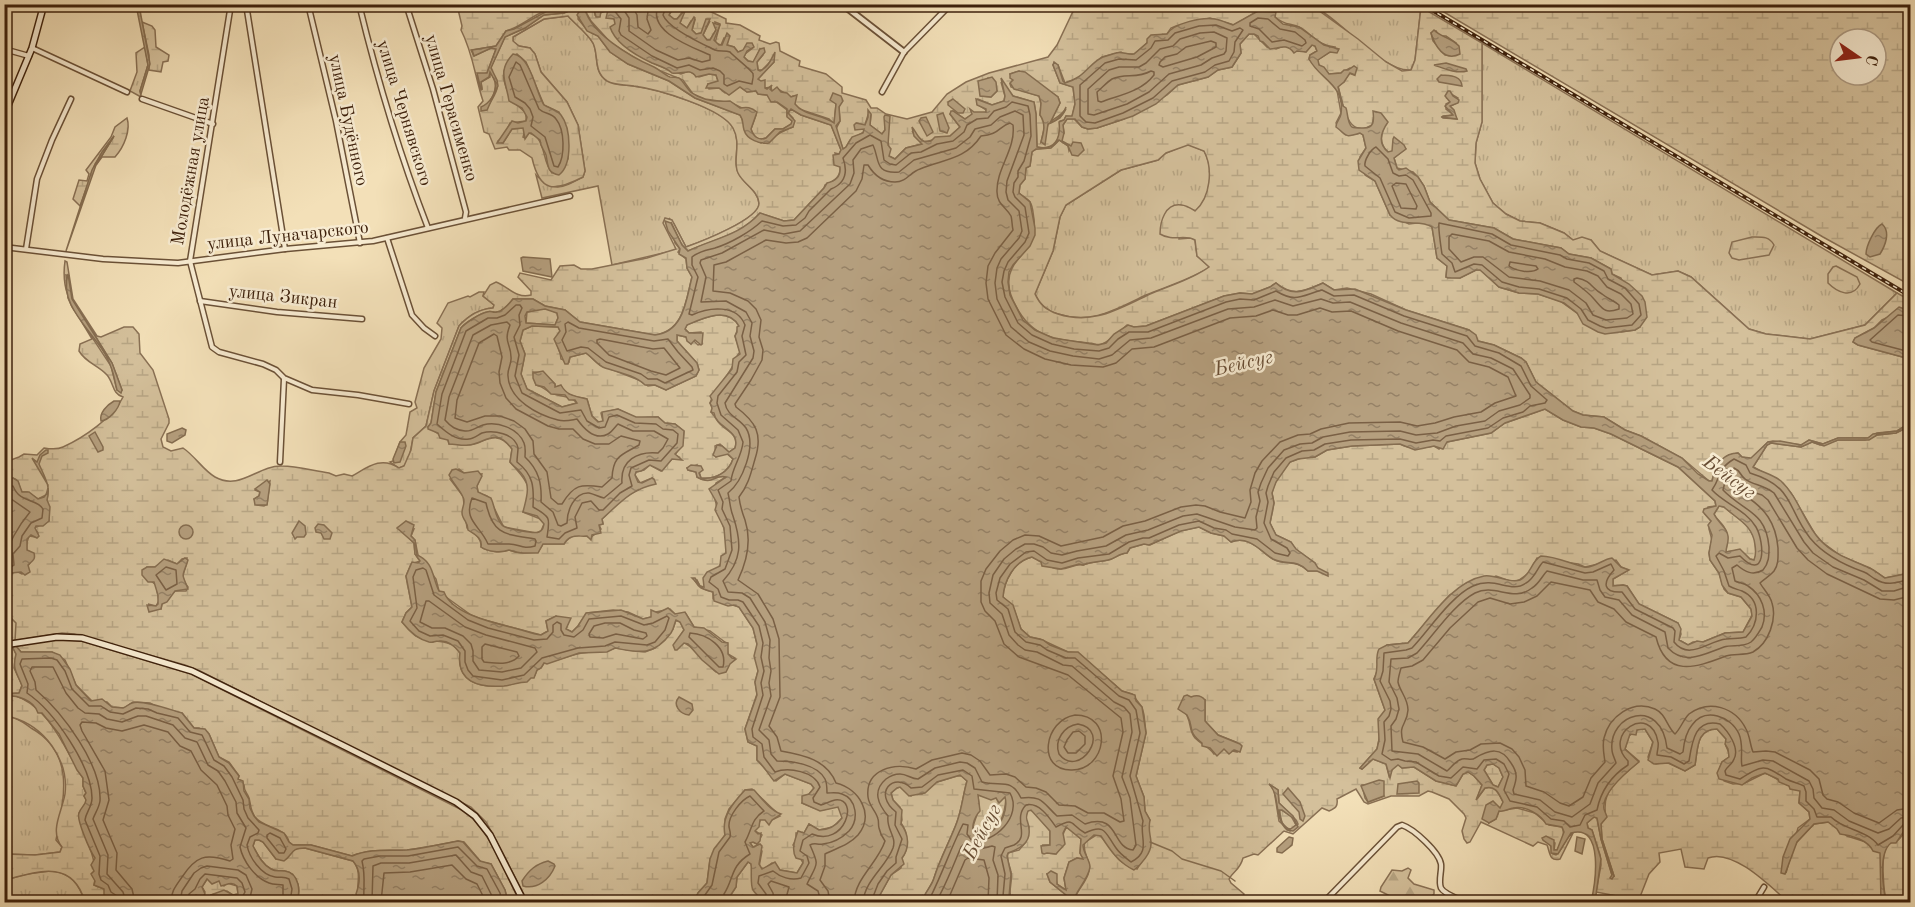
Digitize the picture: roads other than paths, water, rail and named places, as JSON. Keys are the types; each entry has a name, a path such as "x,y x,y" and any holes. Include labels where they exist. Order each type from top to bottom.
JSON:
{"main road":[{"path":"4,115 32,48 44,4"},
{"path":"4,645 74,636 203,676 467,809 482,823 524,903"}],"street":[{"name":"Молодёжная улица","path":"231,4 190,261 214,350 263,364 276,370 284,378 312,390 409,404"},
{"path":"246,4 285,249"},
{"name":"улица Будённого","path":"308,4 336,121 360,243"},
{"name":"улица Чернявского","path":"359,4 375,71 397,144 428,228"},
{"name":"улица Герасименко","path":"406,4 439,111 466,212 465,218"},
{"path":"842,4 904,52"},
{"path":"882,92 904,52 951,4"},
{"path":"32,48 127,92"},
{"path":"4,49 29,56"},
{"path":"26,249 33,195 39,173 72,99"},
{"path":"142,99 213,124"},
{"name":"улица Луначарского","path":"4,247 171,264 285,249 360,243 570,196"},
{"path":"387,238 410,312 417,322 435,336"},
{"name":"улица Зикран","path":"200,302 278,312 362,319"},
{"path":"280,462 284,378"},
{"path":"1324,903 1397,827 1402,825 1409,828 1438,855 1442,865 1440,885 1442,890 1465,903"},
{"path":"1755,903 1764,887"}],"water":[{"name":"Бейсуг","path":"584,4 587,14 601,34 634,57 670,77 679,78 696,96 730,101 740,108 749,108 757,112 751,129 756,137 766,138 775,129 783,129 791,124 792,121 787,117 787,109 777,102 771,102 767,95 758,94 756,91 747,92 740,87 729,95 719,88 706,88 708,84 718,81 716,75 696,77 691,72 672,73 640,57 622,44 613,33 610,27 615,24 614,19 606,18 608,10 601,11 600,17 596,17 593,5 662,4 673,7 669,15 674,19 677,19 686,9 680,23 687,28 694,17 692,30 696,34 701,33 706,19 710,19 703,35 707,40 710,40 716,30 713,23 720,25 714,40 719,45 722,45 727,33 730,36 727,45 734,47 738,52 743,50 747,43 752,43 754,47 747,51 744,57 748,61 753,62 760,49 764,48 765,52 757,62 758,70 768,65 775,52 774,62 758,79 765,80 767,89 772,85 770,89 772,91 777,87 791,97 797,95 795,104 799,108 834,123 836,104 830,100 833,93 841,96 843,101 839,107 840,121 836,126 843,149 852,137 863,133 864,129 855,130 854,125 856,123 865,125 868,110 871,114 870,125 882,134 885,130 884,117 885,115 890,116 888,145 891,149 889,156 895,159 906,148 922,144 914,136 912,127 919,138 927,142 935,137 950,136 960,127 950,114 951,111 965,119 972,114 970,109 974,112 986,112 986,109 977,105 976,99 992,105 1004,101 1001,78 1013,96 1034,102 1037,147 1048,147 1056,142 1059,122 1066,116 1072,116 1075,104 1073,87 1060,83 1054,62 1058,65 1065,83 1078,78 1098,59 1118,53 1134,54 1147,43 1151,35 1167,34 1182,24 1196,20 1217,19 1233,25 1258,11 1276,12 1275,17 1283,24 1299,27 1324,45 1339,49 1337,53 1330,52 1318,60 1319,65 1324,67 1329,74 1341,73 1354,66 1357,68 1355,75 1350,73 1338,87 1350,125 1356,128 1369,127 1373,121 1373,111 1381,113 1388,122 1381,137 1382,145 1388,152 1392,151 1394,137 1404,145 1406,149 1394,158 1397,168 1399,170 1406,168 1418,177 1430,202 1449,220 1494,228 1513,239 1561,248 1569,254 1591,258 1611,269 1612,274 1629,284 1645,302 1647,317 1640,327 1635,330 1605,334 1583,324 1577,313 1564,303 1538,294 1519,293 1499,287 1480,270 1460,278 1446,277 1447,266 1437,258 1432,227 1422,223 1400,222 1395,219 1390,215 1375,181 1359,170 1358,161 1366,148 1363,135 1360,133 1346,135 1336,127 1341,114 1339,96 1336,89 1309,59 1310,55 1317,51 1315,46 1312,45 1306,52 1294,53 1286,47 1270,49 1260,41 1258,36 1249,34 1240,44 1241,53 1232,67 1218,70 1208,77 1178,85 1156,104 1133,116 1088,129 1082,127 1075,119 1067,119 1063,125 1062,141 1071,146 1073,142 1081,143 1084,150 1078,156 1072,155 1068,146 1059,140 1051,148 1036,149 1032,152 1030,166 1026,168 1025,179 1020,185 1019,193 1030,202 1035,235 1030,246 1013,265 1009,272 1008,282 1010,295 1023,320 1035,330 1053,338 1098,345 1106,343 1114,334 1128,325 1146,326 1224,296 1240,293 1252,294 1276,283 1293,292 1323,283 1334,290 1355,289 1406,310 1469,330 1476,335 1478,341 1494,345 1521,358 1526,362 1536,382 1573,411 1583,415 1604,417 1625,430 1641,436 1682,458 1698,474 1709,481 1712,481 1717,466 1728,455 1738,453 1742,457 1751,458 1768,442 1780,441 1801,445 1809,440 1823,444 1838,438 1868,438 1873,434 1897,431 1910,423 1910,426 1896,433 1877,435 1869,440 1838,440 1824,446 1812,442 1801,447 1771,443 1767,445 1753,467 1781,481 1814,533 1831,550 1885,578 1910,573 1910,831 1904,831 1896,843 1891,843 1884,854 1886,902 1881,902 1880,853 1873,851 1859,839 1840,834 1828,822 1814,824 1797,842 1785,874 1781,873 1783,857 1790,839 1810,819 1809,812 1799,803 1800,791 1790,789 1789,786 1765,773 1742,785 1719,779 1717,773 1722,762 1729,757 1725,744 1726,739 1717,729 1705,732 1699,741 1695,765 1685,771 1669,763 1654,764 1648,760 1653,742 1645,729 1637,730 1636,735 1630,734 1625,749 1639,762 1611,789 1604,803 1607,817 1601,824 1602,839 1614,876 1612,879 1610,878 1612,875 1601,839 1597,818 1594,817 1587,823 1588,828 1592,830 1601,859 1595,902 1591,902 1595,870 1593,846 1589,837 1582,832 1571,833 1558,854 1551,853 1551,846 1542,838 1546,836 1554,840 1554,850 1557,850 1564,832 1562,827 1546,824 1532,812 1518,807 1499,811 1496,819 1489,823 1482,819 1486,805 1493,801 1500,808 1503,802 1497,791 1489,787 1485,788 1476,800 1482,785 1468,772 1463,774 1456,786 1436,781 1414,767 1402,768 1398,765 1392,770 1390,778 1386,764 1373,759 1362,769 1360,768 1377,749 1378,719 1385,710 1374,679 1379,649 1387,645 1408,643 1451,594 1472,580 1489,576 1511,581 1520,580 1527,575 1535,561 1541,556 1587,567 1612,558 1621,567 1629,570 1613,579 1613,586 1627,586 1639,604 1678,623 1681,629 1679,640 1688,645 1725,633 1743,632 1752,616 1751,609 1741,597 1728,593 1722,585 1719,573 1710,560 1712,535 1708,525 1711,521 1703,512 1704,509 1716,506 1715,501 1678,467 1611,434 1594,428 1581,427 1545,409 1505,423 1491,433 1447,442 1443,449 1434,446 1415,450 1400,444 1352,446 1327,450 1315,457 1290,462 1276,482 1272,493 1274,503 1270,523 1276,535 1291,542 1318,568 1328,573 1328,576 1317,571 1308,571 1295,563 1273,559 1249,542 1238,540 1231,542 1224,536 1199,527 1181,531 1149,545 1130,548 1127,553 1108,560 1061,569 1042,566 1041,562 1032,557 1015,567 1005,585 1003,597 1013,605 1021,629 1030,637 1043,640 1068,652 1078,652 1122,691 1135,695 1136,701 1142,707 1146,733 1136,776 1144,797 1145,811 1150,820 1151,846 1146,858 1134,870 1119,860 1101,836 1094,835 1083,845 1090,867 1073,902 1053,902 1064,900 1066,895 1050,882 1047,874 1051,871 1057,874 1057,884 1066,890 1064,878 1069,862 1077,858 1083,859 1080,853 1081,839 1066,827 1063,833 1065,844 1056,854 1042,853 1041,846 1050,845 1050,831 1031,810 1026,816 1029,834 1026,842 1008,853 1007,856 1011,874 1009,897 1012,902 922,902 959,817 967,781 960,775 937,782 925,793 909,796 900,787 891,793 893,800 902,810 901,824 906,832 907,845 902,858 904,864 891,875 876,902 810,902 800,899 797,902 762,902 752,888 751,864 748,862 737,877 736,887 730,896 730,900 734,902 694,902 707,883 710,859 714,849 725,835 726,816 745,790 754,790 770,807 781,814 769,825 765,820 760,820 759,827 755,831 758,834 761,833 760,841 757,844 750,843 753,847 760,844 762,846 759,864 762,869 775,862 780,870 797,873 803,863 803,860 796,858 794,852 798,831 804,833 809,824 819,830 826,829 842,818 838,807 820,811 802,803 802,796 809,794 814,788 811,784 785,774 774,781 757,760 757,746 748,742 745,729 757,695 755,682 758,671 754,656 757,644 753,628 739,607 714,601 713,592 700,586 704,587 703,578 707,572 720,566 721,556 726,553 724,528 715,510 717,503 709,489 726,477 702,479 697,477 696,472 687,468 691,465 701,466 703,470 699,473 701,478 711,478 725,471 733,459 728,454 716,457 713,455 717,445 729,452 735,448 736,442 732,433 711,412 710,396 732,369 733,359 740,354 735,336 739,326 728,316 722,315 708,317 687,325 685,329 689,333 703,333 702,344 695,340 691,344 686,337 677,335 677,341 697,363 699,370 696,376 666,390 655,385 645,385 631,376 602,367 586,353 570,357 568,364 565,364 554,339 560,331 558,327 532,326 523,330 520,341 525,354 521,374 527,389 562,407 577,403 575,400 569,400 565,395 551,394 544,387 536,385 533,373 543,371 555,387 561,385 569,393 587,399 592,416 598,422 603,421 602,412 618,409 636,417 658,417 665,423 675,424 684,431 683,446 675,454 682,460 672,459 662,471 650,465 636,472 638,482 642,483 652,478 656,484 640,489 620,502 602,519 603,524 599,525 601,533 592,535 591,540 587,536 575,536 564,544 543,544 538,553 519,553 509,550 495,552 481,547 479,539 468,530 462,514 464,500 449,475 452,470 456,469 464,473 478,471 482,476 477,486 478,492 491,498 498,519 504,527 532,532 539,532 543,528 544,524 537,516 523,512 527,487 520,472 510,462 512,449 506,442 495,437 474,444 449,444 448,440 440,438 438,433 428,427 431,423 436,392 461,328 469,321 484,313 501,310 513,299 533,299 545,306 565,310 580,322 655,335 665,333 672,328 682,314 692,277 687,268 686,258 679,254 680,249 668,231 665,221 671,223 682,245 688,251 735,232 760,213 784,221 794,220 827,183 839,175 840,167 834,165 833,155 839,154 841,150 831,125 801,115 791,109 788,113 795,121 793,127 780,132 769,143 751,139 744,130 740,115 695,98 669,81 628,64 610,52 598,36 587,31 577,15 582,7 580,6 564,13 544,15 525,28 505,37 491,68 498,86 487,110 481,111 481,107 490,101 494,94 496,83 490,72 489,77 481,82 481,90 477,73 487,73 496,49 491,48 474,56 472,50 496,46 506,31 549,10","holes":["545,309 557,313 558,318 555,325 526,323 527,312","1719,506 1724,507 1751,532 1756,553 1754,560 1740,549 1726,552 1727,533 1714,514","1493,764 1499,768 1503,777 1498,787 1493,785 1484,770 1487,765","978,795 991,800 996,798 999,803 1005,797 1005,812 1001,822 994,830 975,836 973,824 980,811"]},
{"path":"136,5 139,5 150,64 141,94 148,65"},
{"path":"1434,30 1459,46 1460,54 1449,56 1441,51 1431,33"},
{"path":"513,54 519,56 529,68 544,105 561,115 567,128 569,146 567,163 559,175 549,168 540,140 531,133 525,139 523,128 512,129 503,143 497,143 512,121 518,123 526,121 527,117 522,108 509,101 504,71"},
{"path":"1446,63 1467,71 1454,71 1434,65"},
{"path":"1025,72 1058,97 1060,103 1051,121 1063,113 1048,124 1045,145 1041,142 1044,125 1040,115 1039,96 1014,89 1010,83 1013,80 1010,74"},
{"path":"1441,75 1457,78 1462,86 1439,82 1437,79"},
{"path":"992,77 996,82 997,91 991,97 980,96 978,81"},
{"path":"1448,91 1459,100 1458,103 1450,106 1457,119 1441,117 1453,115 1445,106 1450,102 1445,96"},
{"path":"953,99 965,109 963,113 958,113 948,105 948,102"},
{"path":"943,113 949,128 947,133 940,131 937,115"},
{"path":"926,117 933,132 927,136 919,121"},
{"path":"114,136 96,165 66,251 92,170"},
{"path":"1882,224 1887,235 1885,243 1880,254 1870,257 1866,254 1868,246 1874,233"},
{"path":"521,258 550,259 552,277 523,271"},
{"path":"68,274 72,299 112,363 122,390 121,393 117,390 106,356 74,311 66,287"},
{"path":"1899,307 1910,311 1910,359 1853,342 1855,338 1874,328"},
{"path":"114,401 120,401 116,411 101,421 104,410"},
{"path":"182,428 186,430 185,435 172,443 167,441 167,434"},
{"path":"95,432 103,447 103,450 98,452 89,436"},
{"path":"400,442 405,442 406,446 400,462 394,463 393,459"},
{"path":"46,450 48,453 42,456 39,464 47,484 32,458 37,462"},
{"path":"13,478 18,481 22,492 29,492 38,499 44,497 48,492 49,521 43,526 36,526 39,536 37,538 31,535 27,539 27,550 34,553 33,560 28,565 30,572 25,575 21,572 11,573 5,585 5,482"},
{"path":"267,480 270,484 267,505 255,505 254,499 259,496 260,492 255,489"},
{"path":"299,521 305,526 306,534 304,537 295,539 292,533"},
{"path":"406,521 414,525 411,536 415,540 417,555 430,566 439,591 444,592 448,600 464,612 541,635 548,631 546,621 556,616 571,618 566,629 572,632 586,613 621,610 643,619 651,617 651,610 658,613 668,608 675,614 685,612 694,627 704,628 722,642 728,643 728,654 736,659 726,672 719,674 688,644 684,643 675,650 673,645 684,630 680,622 676,620 673,630 665,640 659,646 646,651 615,648 607,652 579,653 544,663 537,670 534,678 527,682 504,686 478,684 466,677 462,671 460,653 454,646 445,641 431,642 421,639 402,622 412,607 406,576 412,562 420,561 415,554 414,543 397,528"},
{"path":"318,524 324,525 332,533 330,539 324,539 321,533 316,532 315,528"},
{"path":"183,525 189,525 193,532 189,539 183,539 179,535 179,529"},
{"path":"185,558 188,560 183,575 188,589 175,591 167,602 162,604 161,609 149,612 147,605 156,606 158,595 154,582 148,582 142,575 142,570 155,567 164,559 177,564"},
{"path":"12,646 16,646 21,652 52,652 60,655 70,669 76,685 91,701 102,699 112,707 123,708 137,702 157,705 182,713 194,728 205,729 219,757 229,763 239,776 238,779 243,781 244,791 254,816 259,822 284,833 293,845 311,845 352,856 372,851 407,850 463,842 480,861 491,864 505,890 508,902 359,902 356,894 359,872 353,861 300,848 294,850 284,861 276,859 263,842 255,840 253,846 265,865 276,871 290,873 296,879 299,889 295,902 203,902 211,895 224,890 233,895 238,894 235,885 221,886 219,881 212,884 207,879 202,887 205,894 202,898 196,895 194,902 113,902 104,895 104,889 94,885 95,881 91,874 94,871 91,865 95,858 84,835 79,816 86,800 83,778 59,734 42,713 38,713 33,705 24,699 5,696 5,694 19,693 22,686 16,671 16,654"},
{"path":"1184,696 1200,696 1205,700 1205,721 1218,735 1240,744 1242,746 1240,752 1234,750 1229,754 1224,749 1217,756 1210,748 1202,746 1192,732 1187,715 1178,709"},
{"path":"679,697 692,704 693,710 689,715 678,709 676,703"},
{"path":"1379,780 1384,781 1384,796 1368,802 1361,786"},
{"path":"1417,781 1419,793 1397,794 1398,784"},
{"path":"1269,784 1278,790 1279,803 1293,816 1298,827 1293,831 1287,830 1283,825 1280,819 1273,789","holes":["1279,810 1294,819 1296,825 1289,830 1282,823"]},
{"path":"1288,788 1300,802 1305,816 1303,821 1300,819 1299,812 1283,794"},
{"path":"1289,837 1293,838 1292,845 1282,853 1277,852 1277,848"},
{"path":"1577,837 1585,839 1582,854 1575,851"},
{"path":"548,861 555,866 546,879 538,885 523,886 522,881 530,871"}],"waterway":[{"path":"4,587 9,600 6,613 16,623 15,641"},
{"path":"1150,842 1172,851 1182,859 1221,871 1235,881"}],"railway":[{"path":"1422,4 1910,296"}]}
